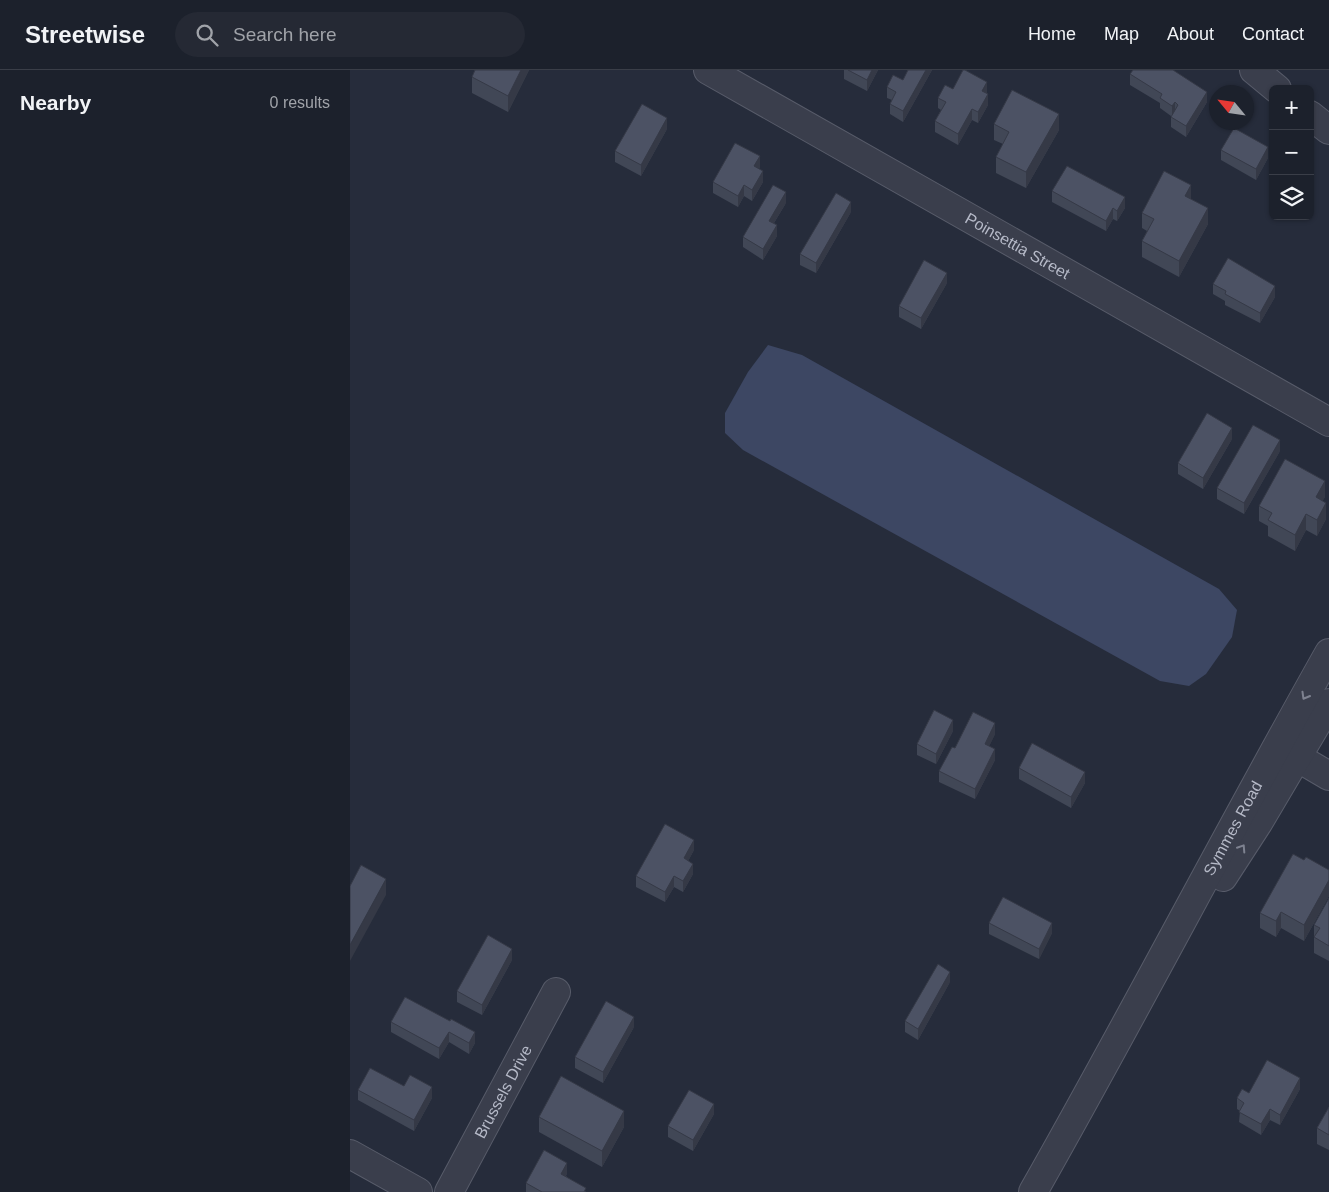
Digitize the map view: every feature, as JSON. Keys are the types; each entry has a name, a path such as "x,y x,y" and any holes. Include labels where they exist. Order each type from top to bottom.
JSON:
{"street":[{"name":"Poinsettia Street","path":"708,70 1329,422"},
{"path":"1254,70 1272,85"},
{"path":"1314,118 1329,130"},
{"name":"Symmes Road","path":"1033,1192 1138,1005 1253,831 1329,653"},
{"name":"Symmes Road","path":"1287,752 1329,703"},
{"path":"1287,752 1329,776"},
{"name":"Brussels Drive","path":"449,1192 556,992"},
{"path":"350,1154 418,1192"}],"water":[{"path":"768,345 802,355 1219,589 1237,610 1232,637 1206,674 1189,686 1160,681 743,450 725,433 725,413 748,372"}],"building":[{"path":"475,70 521,70 508,96 472,77"},
{"path":"848,70 872,70 867,80"},
{"path":"908,70 926,70 903,111 890,104 896,92 887,87 893,75 903,80"},
{"path":"963,70 987,82 982,91 988,94 978,112 972,109 958,134 935,121 946,102 938,98 945,85 953,89"},
{"path":"1133,70 1173,70 1207,92 1186,126 1171,117 1178,105 1175,102 1172,106 1160,98 1162,94 1130,74"},
{"path":"1012,90 1059,114 1026,172 996,157 1009,132 994,124"},
{"path":"642,104 667,118 641,165 615,151"},
{"path":"1233,130 1238,130 1268,147 1256,169 1221,150"},
{"path":"735,143 760,156 754,166 763,171 752,190 744,185 738,196 713,182"},
{"path":"1067,166 1125,197 1117,211 1113,208 1106,221 1052,191"},
{"path":"1164,171 1191,185 1185,196 1208,208 1179,261 1142,241 1154,219 1142,213"},
{"path":"773,185 786,192 769,221 777,225 763,249 743,237"},
{"path":"836,193 851,202 816,263 800,254"},
{"path":"1228,258 1275,286 1260,313 1225,294 1226,291 1213,284"},
{"path":"924,260 947,273 921,318 899,306"},
{"path":"1207,413 1232,428 1203,478 1178,463"},
{"path":"1253,425 1280,440 1244,503 1217,488"},
{"path":"1285,459 1325,481 1316,497 1326,503 1317,520 1306,514 1295,535 1268,520 1272,513 1259,506"},
{"path":"934,710 953,720 936,754 917,744"},
{"path":"973,712 995,723 985,744 995,749 975,789 939,771 952,747 955,748"},
{"path":"1032,743 1085,772 1071,797 1019,768"},
{"path":"665,824 694,840 684,858 693,864 683,881 674,876 665,892 636,876"},
{"path":"1293,854 1304,860 1306,857 1329,870 1329,880 1304,925 1281,912 1276,921 1260,913"},
{"path":"361,865 386,879 350,945 350,886"},
{"path":"1003,897 1052,923 1039,949 989,923"},
{"path":"1329,898 1329,946 1314,937 1320,928 1314,925"},
{"path":"488,935 512,949 482,1005 457,991"},
{"path":"938,964 950,972 918,1029 905,1021"},
{"path":"405,997 475,1032 469,1043 449,1032 439,1048 391,1022"},
{"path":"606,1001 634,1017 603,1072 575,1057"},
{"path":"1267,1060 1300,1078 1280,1115 1270,1109 1261,1124 1239,1112 1244,1103 1237,1098 1242,1089 1249,1093"},
{"path":"370,1068 404,1086 410,1075 432,1087 414,1120 358,1090"},
{"path":"561,1076 624,1111 602,1151 539,1117"},
{"path":"689,1090 714,1104 693,1140 668,1126"},
{"path":"1329,1107 1329,1135 1317,1128"},
{"path":"544,1150 567,1163 561,1174 586,1188 584,1192 542,1192 526,1183"}]}
